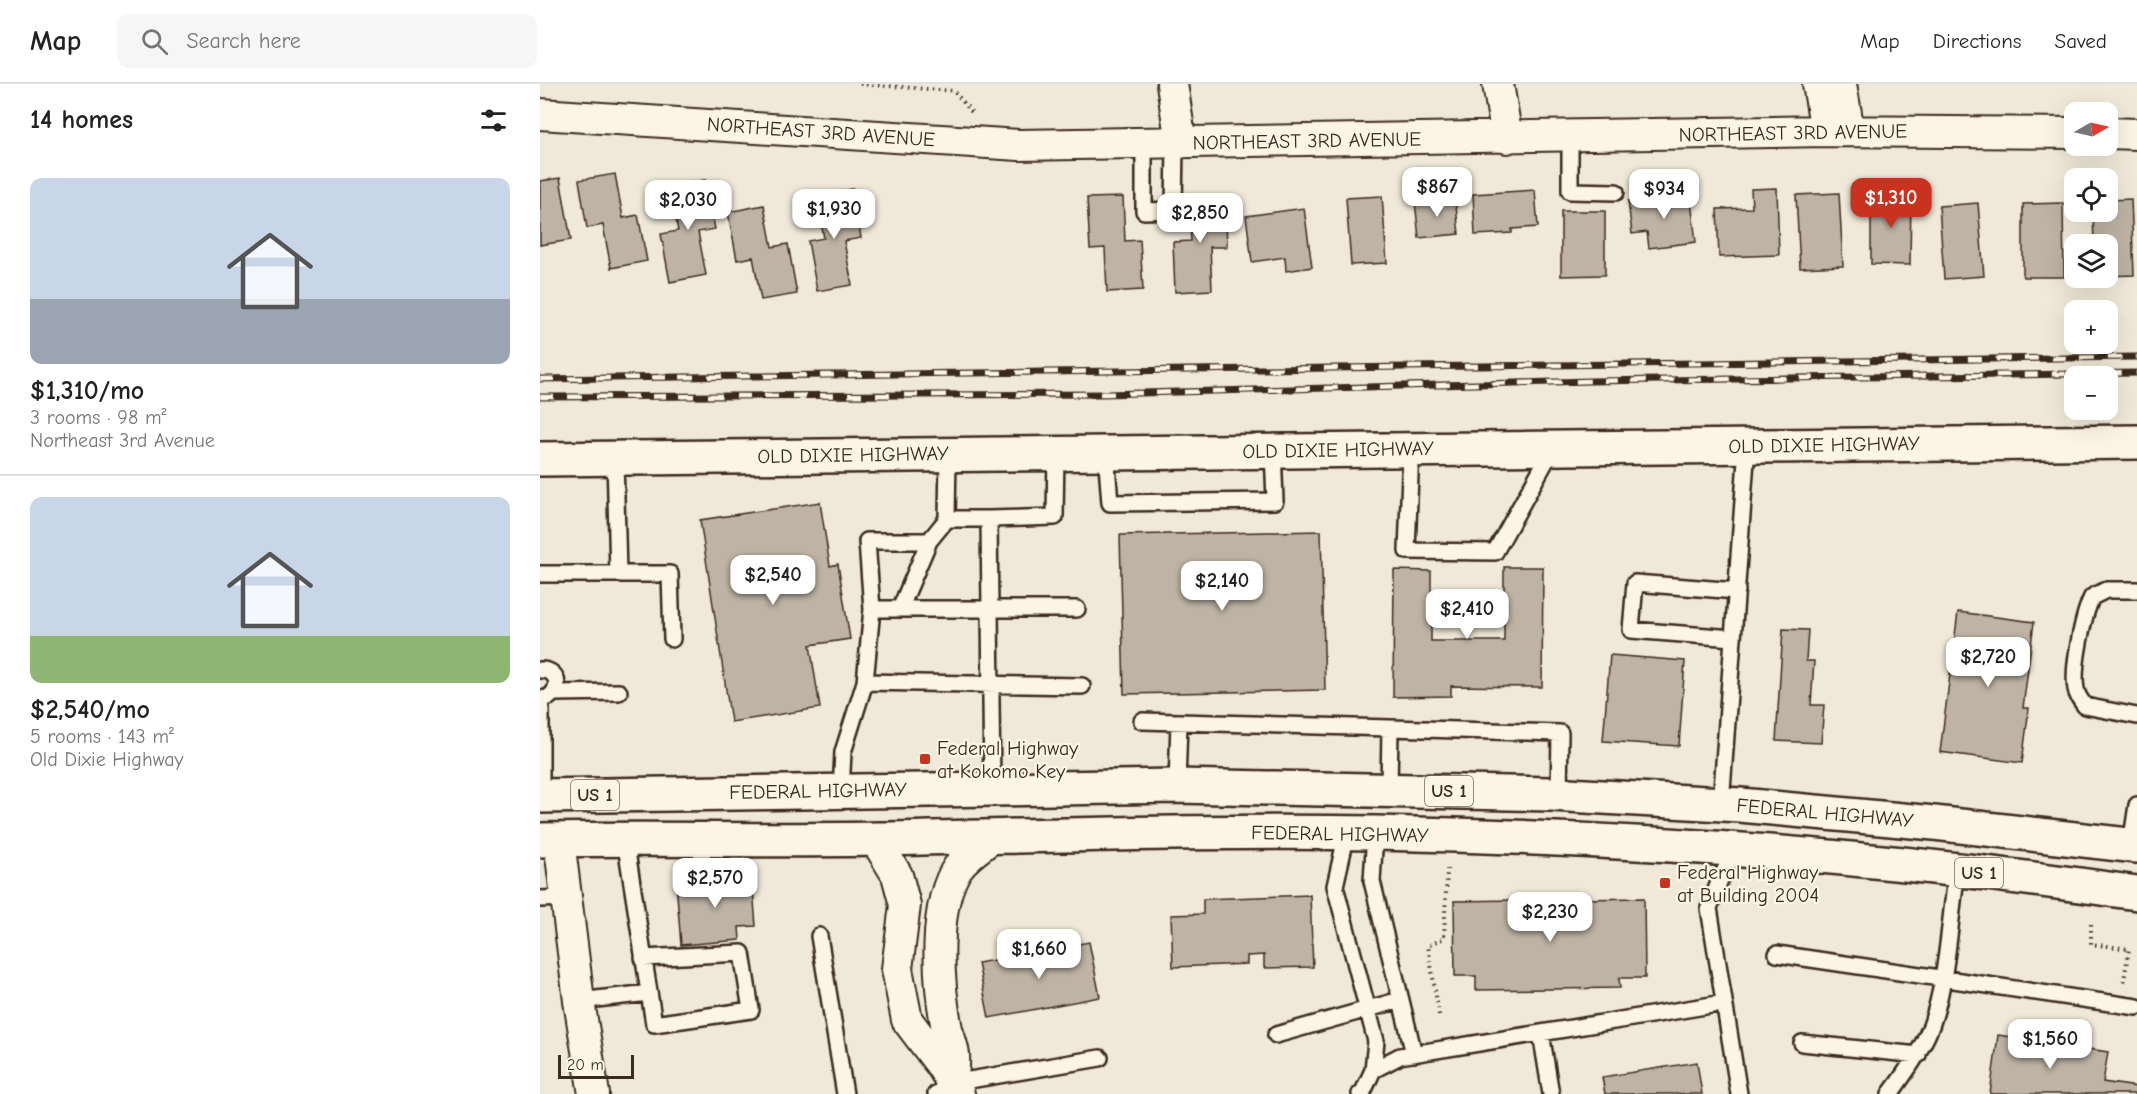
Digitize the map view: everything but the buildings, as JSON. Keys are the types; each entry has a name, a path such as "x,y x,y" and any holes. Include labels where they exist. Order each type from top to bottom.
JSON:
{"main road":[{"name":"OLD DIXIE HIGHWAY","path":"540,459 2137,442"},
{"name":"FEDERAL HIGHWAY","path":"540,796 1177,786 1389,789 1721,804 1934,823 2134,845"},
{"path":"1149,832 1208,813 1294,812 1324,805 1342,788"},
{"path":"549,840 588,814 650,794"},
{"path":"1361,833 1395,807 1509,809 1555,795"},
{"name":"FEDERAL HIGHWAY","path":"549,840 875,839 1149,832 1361,833 1528,838 1736,851 1957,870 2051,880 2137,893"},
{"path":"2051,880 2104,865 2134,845"}],"street":[{"path":"1172,84 1178,143"},
{"path":"1498,84 1507,138"},
{"path":"1818,84 1838,131"},
{"path":"1838,131 1841,84"},
{"name":"NORTHEAST 3RD AVENUE","path":"540,114 1018,145 1838,131 2064,133"},
{"path":"2118,133 2137,134"},
{"path":"949,1090 954,1055 947,1028 941,983 940,939 944,904 951,878 961,863 994,836"},
{"path":"875,839 897,875 905,905 897,969 907,1020 949,1090"},
{"path":"549,840 552,898 579,1001 594,1094"},
{"path":"901,987 941,983"}],"lane":[{"path":"1570,137 1570,191 1616,192"},
{"path":"1144,143 1144,211 1174,210 1178,143"},
{"path":"1721,804 1747,446"},
{"path":"1411,449 1407,550 1495,552 1554,448"},
{"path":"1106,452 1110,503 1275,501 1273,450"},
{"path":"947,519 1055,518 1056,452"},
{"path":"900,609 929,541 947,519 948,454"},
{"path":"615,458 618,574"},
{"path":"989,519 992,789"},
{"path":"841,791 843,752 865,682 872,609 867,541 929,541"},
{"path":"540,574 670,574 672,639"},
{"path":"1733,638 1631,630 1635,583 1737,591"},
{"path":"2137,590 2106,590 2092,597 2086,609 2075,679 2076,693 2085,706 2137,716"},
{"path":"872,609 1077,609"},
{"path":"540,670 546,669 553,672 558,686 545,696 540,796"},
{"path":"865,682 1082,686"},
{"path":"545,696 619,692"},
{"path":"1142,721 1560,733 1555,795"},
{"path":"1177,786 1179,722"},
{"path":"1389,789 1390,728"},
{"path":"2134,845 2137,805"},
{"path":"1361,833 1414,1054"},
{"path":"1360,1094 1373,1070 1376,1041 1335,886 1361,833"},
{"path":"625,839 643,958 654,1024 751,1010 742,953 643,958"},
{"path":"1736,851 1720,877 1709,908 1739,1094"},
{"path":"1890,1094 1918,1055 1931,1025 1942,978 1957,870"},
{"path":"819,936 845,1094"},
{"path":"1777,954 2137,1007"},
{"path":"579,1001 649,993"},
{"path":"1276,1035 1400,1000"},
{"path":"1373,1070 1400,1056 1725,1003"},
{"path":"1541,1033 1551,1094"},
{"path":"1802,1043 1918,1055"},
{"path":"949,1090 1100,1058"}],"path":[{"path":"860,84 954,91 976,117"},
{"path":"1439,1015 1428,946 1444,938 1447,868"},
{"path":"2091,924 2091,944 2129,949 2122,994"}],"railway":[{"path":"540,379 2137,357"},
{"path":"540,397 1105,394 1591,381 2137,373"}],"place":[{"name":"Federal Highway at Kokomo Key","path":"925,759"},
{"name":"Federal Highway at Building 2004","path":"1665,883"}]}
